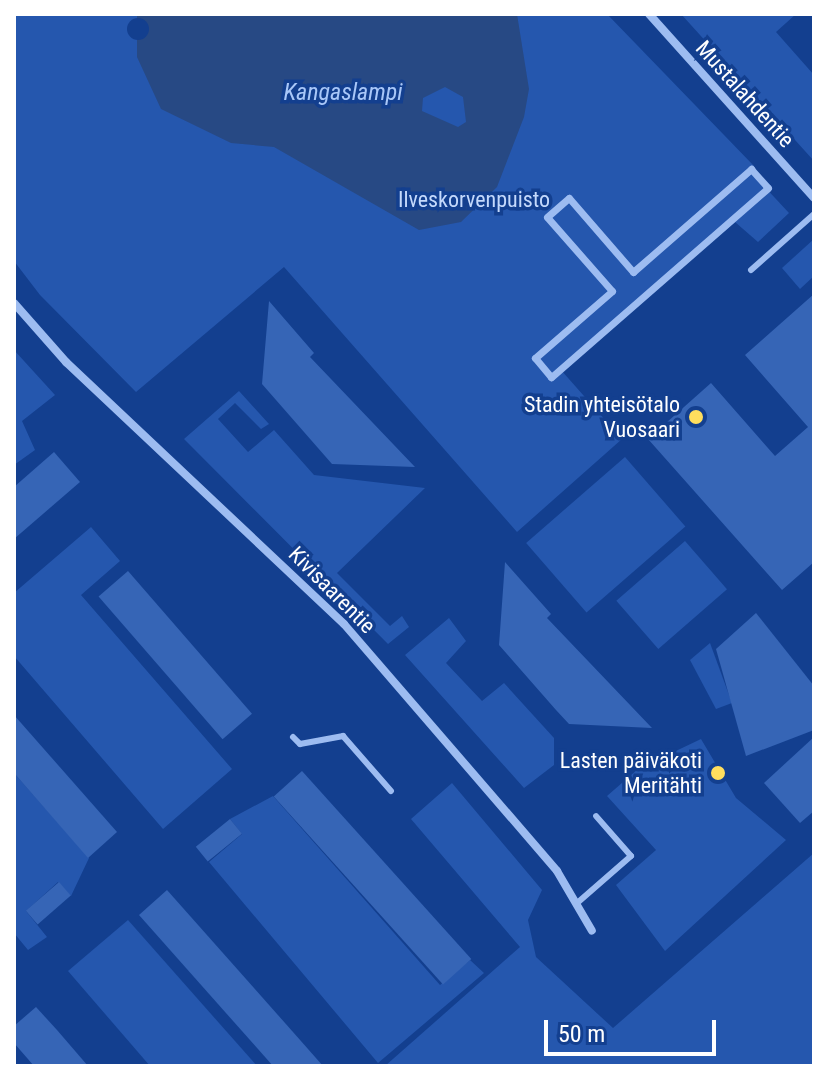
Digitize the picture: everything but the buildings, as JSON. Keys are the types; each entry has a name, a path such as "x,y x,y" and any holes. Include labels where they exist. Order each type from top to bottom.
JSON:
{"street":[{"name":"Mustalahdentie","path":"649,14 814,198"},
{"path":"751,169 768,188 551,377 535,358 612,291 547,217 569,198 633,272 751,169"},
{"name":"Kivisaarentie","path":"14,303 66,362 344,624 557,871 592,931"}],"lane":[{"path":"751,270 814,214"},
{"path":"293,737 300,744 343,736 391,791"},
{"path":"576,904 631,856 596,816"}],"green space":[{"name":"Ilveskorvenpuisto","path":"14,14 607,14 754,166 750,171 789,213 758,242 735,222 561,370 622,439 517,532 284,267 136,392 40,295 14,261"},
{"path":"681,14 796,14 776,32 814,75 814,161"},
{"path":"814,239 814,276 800,289 782,268"},
{"path":"14,350 55,395 22,421 35,450 14,465"},
{"path":"239,391 269,424 261,429 235,403 218,419 248,452 274,430 314,475 425,488 337,573 390,626 402,616 409,627 388,644 184,439"},
{"path":"625,457 685,526 586,612 526,543"},
{"path":"91,527 120,561 81,595 232,769 163,829 14,656 14,593"},
{"path":"685,541 727,589 658,649 616,601"},
{"path":"449,618 466,641 446,663 482,701 504,683 554,738 554,765 524,788 405,655"},
{"path":"710,643 732,703 716,709 690,660"},
{"path":"701,739 736,798 786,840 665,951 616,885 656,850 607,796 638,769"},
{"path":"14,773 89,858 71,896 58,882 26,911 47,937 28,950 14,933"},
{"path":"452,783 542,890 528,920 536,957 613,1028 814,853 814,1066 385,1066 520,947 411,819"},
{"path":"273,796 440,985 470,960 484,973 378,1063 209,862 242,834 230,819"},
{"path":"128,920 257,1066 150,1066 68,971"}],"water":[{"name":"Kangaslampi","path":"137,14 517,14 529,89 524,117 497,187 461,222 419,230 274,147 231,143 161,109 137,57","holes":["445,87 463,97 466,122 458,127 422,111 423,98"]}],"pier":[{"path":"138,18 146,21 149,29 146,37 138,40 130,37 127,29 130,21"}],"place":[{"name":"Stadin yhteisötalo Vuosaari","path":"696,417"},
{"name":"Lasten päiväkoti Meritähti","path":"718,773"}]}
